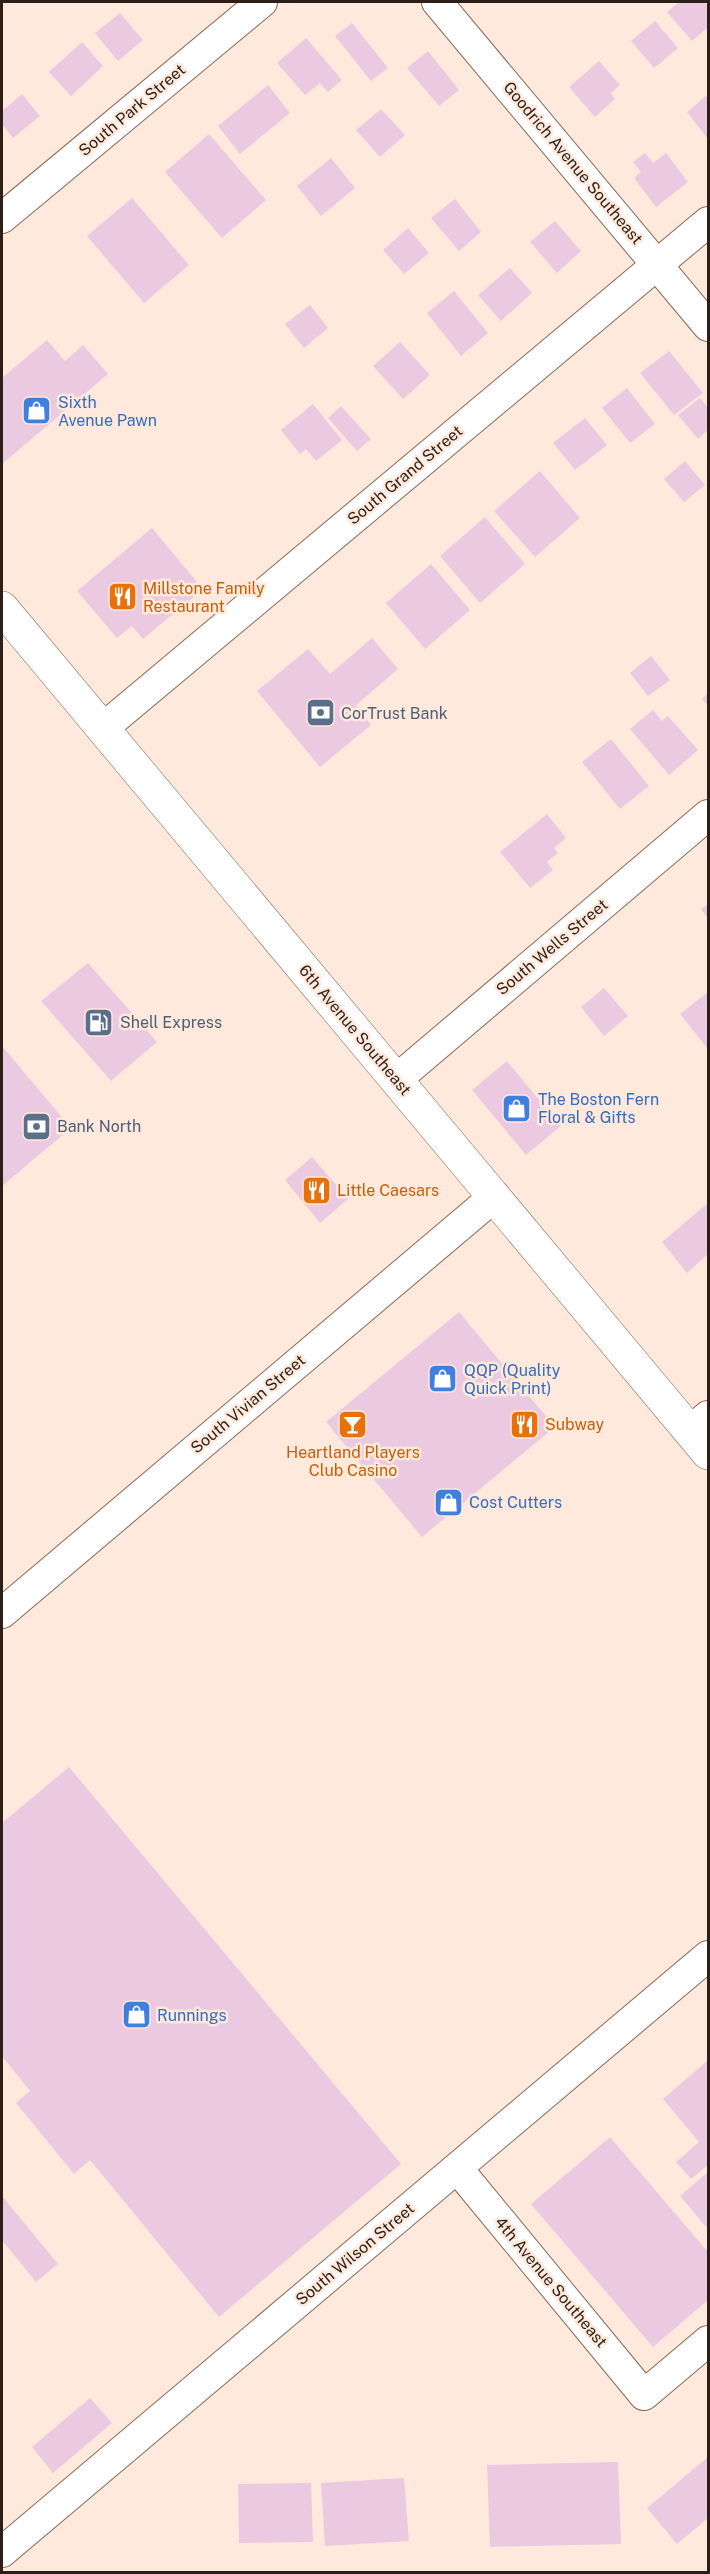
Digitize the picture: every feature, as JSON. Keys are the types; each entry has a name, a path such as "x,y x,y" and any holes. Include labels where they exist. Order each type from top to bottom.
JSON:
{"highway":[{"name":"6th Avenue Southeast","path":"2,608 495,1196 702,1433"}],"street":[{"name":"South Park Street","path":"2,218 262,2"},
{"name":"Goodrich Avenue Southeast","path":"437,2 708,326"},
{"name":"South Grand Street","path":"102,729 708,222"},
{"name":"South Wells Street","path":"397,1079 708,815"},
{"name":"South Vivian Street","path":"2,1612 495,1196"},
{"name":"South Wilson Street","path":"2,2552 708,1956"},
{"name":"4th Avenue Southeast","path":"457,2168 644,2395 708,2342"}],"building":[{"path":"679,2 704,2 708,6 708,27 692,41 667,12"},
{"path":"120,13 143,40 118,61 95,33"},
{"path":"655,21 678,48 654,68 631,41"},
{"path":"352,23 388,68 371,81 335,36"},
{"path":"306,38 342,80 328,92 320,83 305,95 277,63"},
{"path":"82,42 103,66 71,96 49,72"},
{"path":"428,51 459,90 439,106 407,68"},
{"path":"599,61 620,85 611,93 615,99 595,117 569,87"},
{"path":"268,85 290,113 240,154 218,126"},
{"path":"22,94 40,116 13,138 2,124 2,111"},
{"path":"706,96 708,98 708,139 687,112"},
{"path":"381,109 405,135 380,157 356,130"},
{"path":"209,134 266,200 222,238 165,172"},
{"path":"645,153 653,163 666,153 688,182 656,207 634,178 641,172 633,162"},
{"path":"331,158 355,188 321,216 297,186"},
{"path":"132,198 189,265 144,303 87,236"},
{"path":"455,199 481,232 459,251 431,218"},
{"path":"555,221 581,251 557,273 530,242"},
{"path":"408,228 429,253 404,274 383,250"},
{"path":"510,268 532,293 501,321 478,295"},
{"path":"454,291 488,333 461,356 427,313"},
{"path":"310,305 328,328 304,348 285,324"},
{"path":"47,340 65,361 83,345 108,374 2,464 2,378"},
{"path":"400,342 430,375 403,399 373,366"},
{"path":"669,351 703,393 674,415 640,373"},
{"path":"627,388 655,424 630,443 602,408"},
{"path":"700,398 708,408 708,430 698,439 678,415"},
{"path":"313,404 342,440 316,461 306,449 300,454 281,430"},
{"path":"341,406 371,439 357,451 328,418"},
{"path":"585,418 607,445 575,470 553,443"},
{"path":"685,461 705,485 684,502 664,479"},
{"path":"540,471 580,518 535,557 494,511"},
{"path":"485,517 525,564 480,603 440,556"},
{"path":"152,528 203,589 143,639 132,626 117,638 77,591"},
{"path":"431,564 470,610 425,649 386,603"},
{"path":"372,638 398,669 356,705 371,725 320,767 257,691 308,649 330,674"},
{"path":"651,656 670,680 648,696 630,673"},
{"path":"708,693 708,706 702,699"},
{"path":"653,710 662,721 668,716 698,750 669,775 630,729"},
{"path":"611,739 649,786 620,809 582,762"},
{"path":"547,814 566,838 554,848 558,853 547,862 553,870 530,888 500,852"},
{"path":"708,904 708,918 701,909"},
{"name":"Shell Express","path":"88,963 157,1042 111,1081 41,1001"},
{"path":"604,988 628,1016 604,1036 581,1007"},
{"path":"708,992 708,1049 680,1014"},
{"path":"2,1046 71,1128 2,1186"},
{"name":"The Boston Fern Floral & Gifts","path":"507,1061 561,1126 526,1155 472,1090"},
{"name":"Little Caesars","path":"312,1157 348,1199 320,1223 285,1180"},
{"path":"708,1203 708,1254 687,1273 662,1242"},
{"path":"459,1312 555,1427 422,1537 326,1422"},
{"path":"69,1767 401,2164 219,2317 90,2160 74,2174 16,2103 30,2091 2,2056 2,1823"},
{"path":"708,2060 708,2165 691,2179 676,2162 699,2142 663,2099"},
{"path":"610,2137 708,2252 708,2300 653,2347 531,2204"},
{"path":"708,2172 708,2229 680,2196"},
{"path":"2,2196 58,2264 36,2282 2,2240"},
{"path":"90,2398 112,2423 53,2473 32,2447"},
{"path":"708,2457 708,2518 677,2544 647,2508"},
{"path":"618,2462 621,2544 490,2547 487,2465"},
{"path":"404,2478 409,2541 325,2546 321,2483"},
{"path":"311,2483 313,2542 239,2543 238,2484"}],"place":[{"name":"Sixth Avenue Pawn","path":"37,411"},
{"name":"Millstone Family Restaurant","path":"122,597"},
{"name":"CorTrust Bank","path":"320,713"},
{"name":"Shell Express","path":"99,1022"},
{"name":"The Boston Fern Floral & Gifts","path":"517,1108"},
{"name":"Bank North","path":"36,1126"},
{"name":"Little Caesars","path":"316,1190"},
{"name":"QQP (Quality Quick Print)","path":"443,1379"},
{"name":"Heartland Players Club Casino","path":"353,1424"},
{"name":"Subway","path":"524,1424"},
{"name":"Cost Cutters","path":"448,1502"},
{"name":"Runnings","path":"136,2015"}]}
